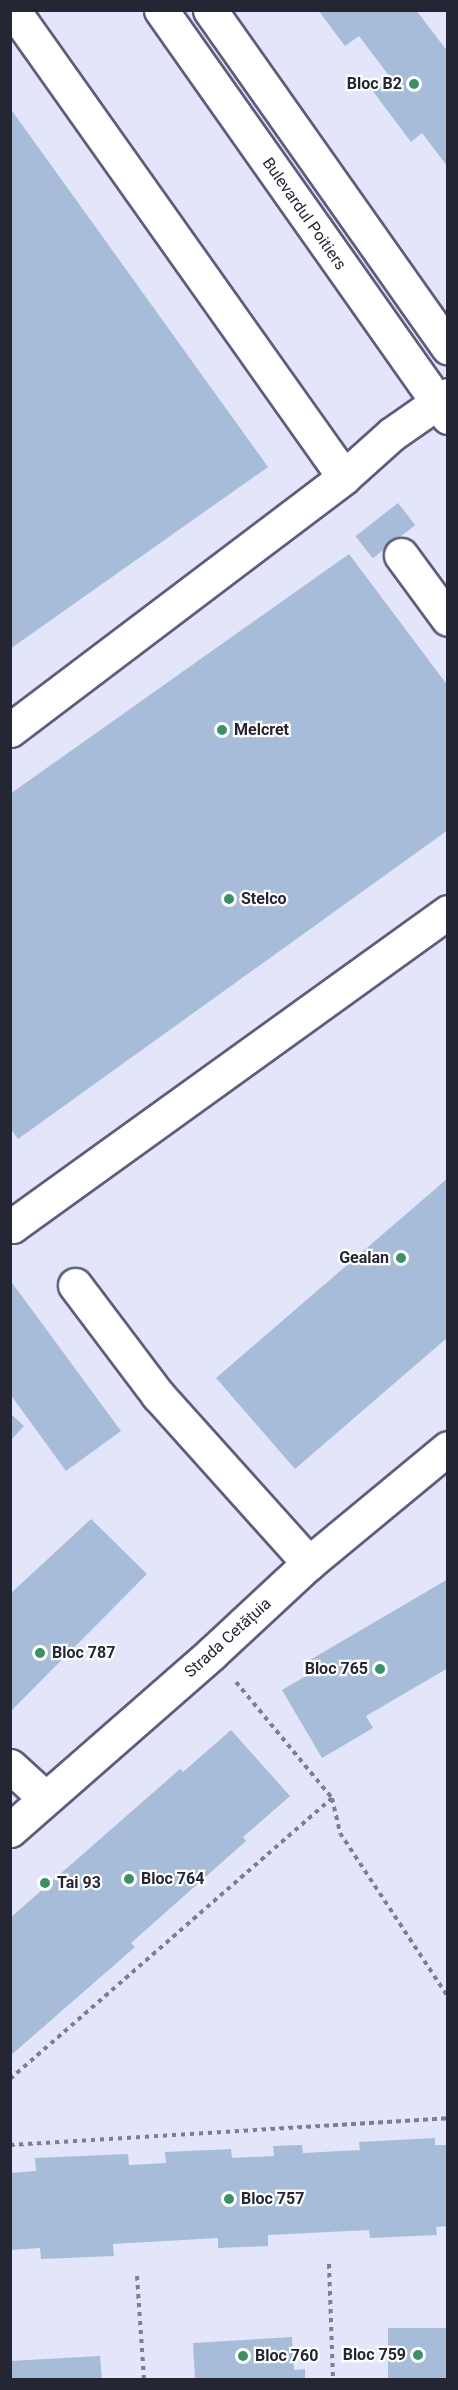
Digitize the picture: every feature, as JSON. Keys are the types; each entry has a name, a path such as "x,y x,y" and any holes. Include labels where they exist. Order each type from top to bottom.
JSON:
{"main road":[{"path":"13,10 344,477"},
{"name":"Bulevardul Poitiers","path":"161,10 444,404"},
{"path":"210,10 447,347"},
{"path":"10,730 344,477 392,434 444,404"},
{"path":"401,555 447,619"},
{"path":"10,1224 12,1226 22,1219 447,912"},
{"path":"75,1285 158,1395 309,1563"},
{"name":"Strada Cetățuia","path":"10,1830 212,1653 309,1563 447,1448"},
{"path":"10,1766 45,1798"}],"path":[{"path":"212,1653 332,1798 340,1833 447,1997"},
{"path":"10,2079 332,1798"},
{"path":"10,2145 447,2118"},
{"path":"329,2264 333,2379"},
{"path":"137,2276 144,2379"}],"building":[{"name":"Bloc B2","path":"318,10 416,10 448,52 448,167 422,133 411,142 372,90 390,77 359,36 345,46"},
{"path":"10,108 268,467 10,649"},
{"path":"398,503 415,525 373,558 355,536"},
{"path":"349,554 448,686 448,830 18,1139 10,1128 10,794"},
{"name":"Gealan","path":"448,1178 448,1337 295,1469 216,1378"},
{"path":"10,1280 121,1431 66,1471 10,1394"},
{"path":"10,1413 24,1426 10,1441"},
{"name":"Bloc 787","path":"91,1519 147,1574 10,1712 10,1594"},
{"name":"Bloc 765","path":"448,1579 448,1668 366,1716 373,1728 322,1758 282,1690 316,1670 310,1660"},
{"name":"Bloc 764","path":"231,1730 290,1796 243,1837 246,1841 131,1943 135,1947 10,2056 10,1918 180,1769 183,1772"},
{"name":"Bloc 757","path":"435,2138 435,2145 448,2145 448,2226 436,2227 437,2235 370,2238 369,2230 268,2235 268,2246 218,2248 218,2238 113,2244 114,2256 41,2259 40,2248 10,2250 10,2173 36,2171 35,2158 128,2154 129,2165 166,2163 165,2152 231,2149 232,2158 274,2156 273,2146 302,2145 303,2153 360,2150 359,2142"},
{"name":"Bloc 759","path":"388,2328 448,2328 448,2380 388,2380"},
{"name":"Bloc 760","path":"292,2337 294,2370 305,2369 305,2380 195,2380 193,2343"},
{"path":"100,2356 102,2380 10,2380 10,2361"}],"place":[{"name":"Bloc B2","path":"414,84"},
{"name":"Melcret","path":"222,730"},
{"name":"Stelco","path":"229,899"},
{"name":"Gealan","path":"401,1258"},
{"name":"Bloc 787","path":"40,1653"},
{"name":"Bloc 765","path":"380,1669"},
{"name":"Bloc 764","path":"129,1879"},
{"name":"Tai 93","path":"45,1883"},
{"name":"Bloc 757","path":"229,2199"},
{"name":"Bloc 759","path":"418,2355"},
{"name":"Bloc 760","path":"243,2356"}]}
